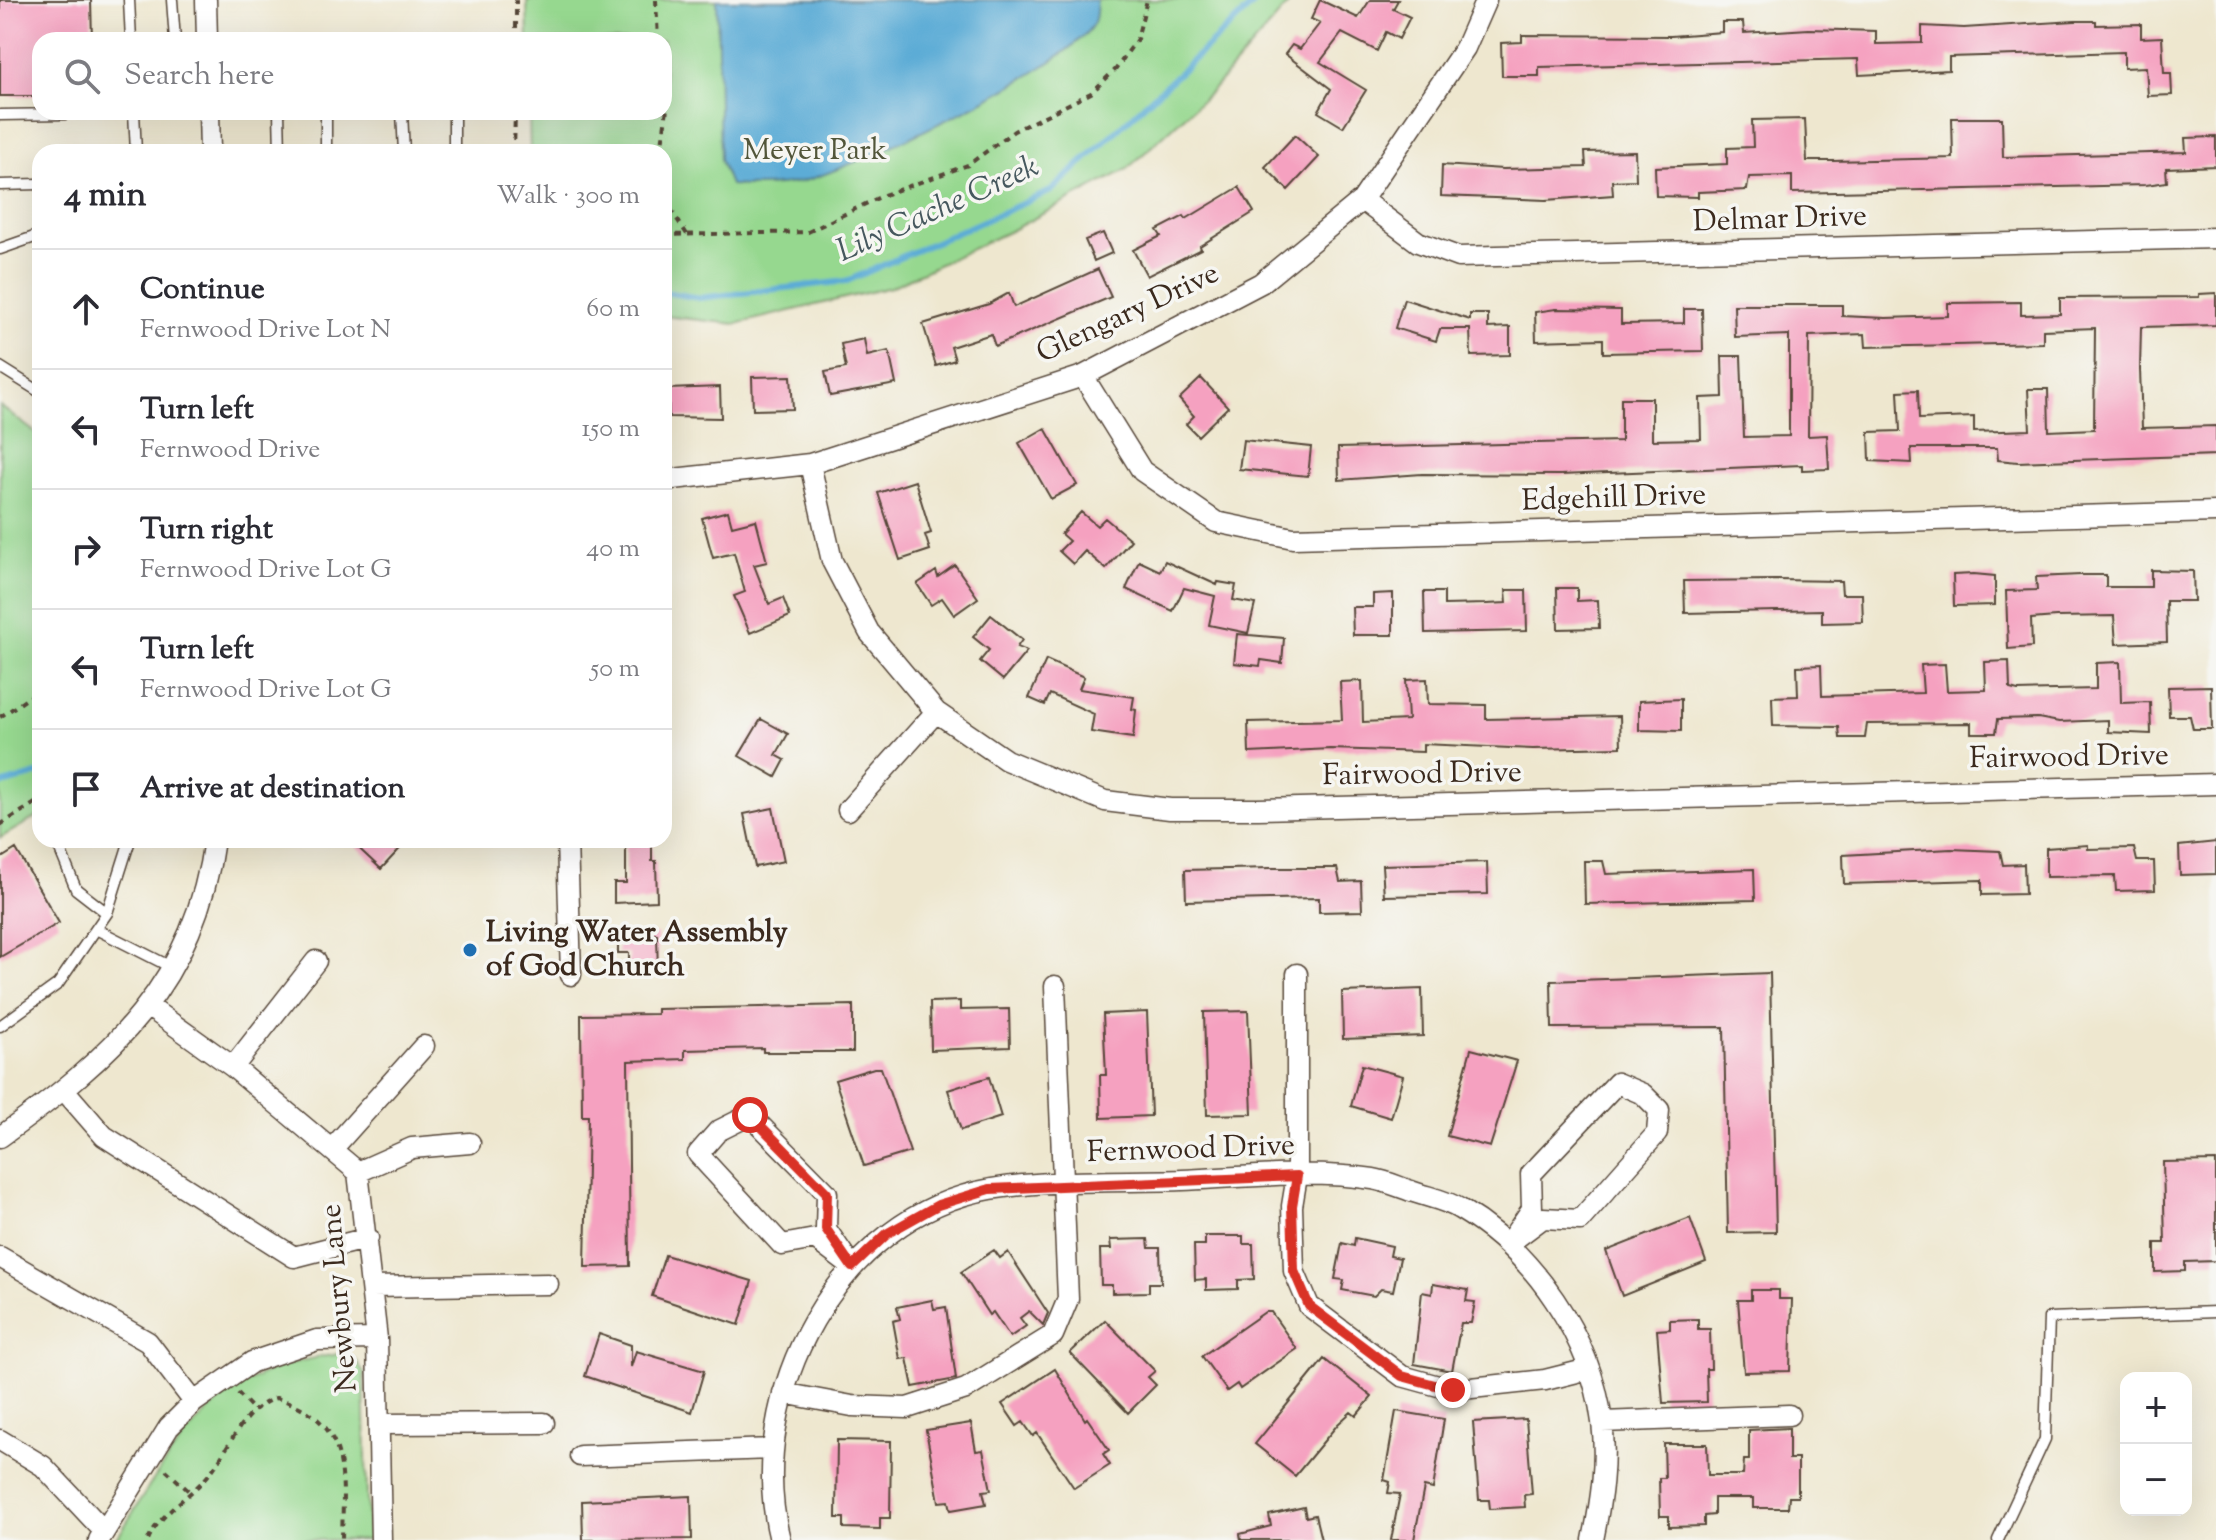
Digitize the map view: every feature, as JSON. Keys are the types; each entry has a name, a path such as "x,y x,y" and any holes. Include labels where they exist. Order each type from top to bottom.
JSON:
{"street":[{"path":"206,0 207,32"},
{"name":"Glengary Drive","path":"672,479 810,464 1083,376 1261,283 1362,200 1465,48 1486,0"},
{"path":"209,120 210,144"},
{"name":"Delmar Drive","path":"1362,200 1418,242 1458,257 2216,238"},
{"name":"Edgehill Drive","path":"1083,376 1142,471 1216,522 1293,538 2216,512"},
{"name":"Fairwood Drive","path":"810,464 832,561 869,632 936,712 1006,760 1105,801 1170,809 1258,809 2216,784"},
{"path":"848,810 936,712"},
{"path":"2,1132 65,1091 110,1051 149,1007 185,942 210,872 213,848"},
{"path":"567,848 571,975"},
{"path":"233,1067 316,961"},
{"path":"1297,974 1297,1176 1292,1206 1294,1271 1309,1306 1402,1376 1453,1390 1545,1380 1589,1369"},
{"path":"783,1393 852,1406 907,1408 966,1389 1053,1335 1068,1299 1055,986"},
{"name":"Newbury Lane","path":"149,1007 233,1067 358,1172 368,1238 377,1339 381,1540"},
{"path":"333,1148 424,1046"},
{"path":"1617,1083 1643,1094 1659,1110 1657,1133 1580,1220 1543,1218 1508,1244 1532,1209 1531,1174 1617,1083"},
{"path":"65,1091 104,1136 294,1257 368,1238"},
{"path":"750,1115 827,1193 826,1229 852,1267 815,1239 782,1245 698,1154 718,1131 750,1115"},
{"path":"358,1172 412,1148 470,1143"},
{"name":"Fernwood Drive","path":"780,1540 774,1516 772,1449 783,1393 804,1338 852,1267 888,1233 938,1205 990,1189 1297,1176 1375,1179 1459,1208 1508,1244 1562,1310 1589,1369 1602,1422 1604,1486 1593,1540"},
{"path":"0,1257 148,1342 194,1402"},
{"path":"372,1287 548,1284"},
{"path":"0,1440 43,1466 102,1536 169,1427 194,1402 252,1362 317,1340 377,1339"},
{"path":"1602,1422 1789,1415"},
{"path":"380,1424 544,1423"},
{"path":"580,1456 772,1449"}],"lane":[{"path":"129,0 131,32"},
{"path":"172,0 174,32"},
{"path":"0,115 32,115"},
{"path":"134,120 136,144"},
{"path":"279,120 280,144"},
{"path":"326,120 326,144"},
{"path":"402,120 404,144"},
{"path":"454,120 454,144"},
{"path":"0,185 32,184"},
{"path":"0,249 32,238"},
{"path":"0,367 32,387"},
{"path":"59,848 76,889 107,913"},
{"path":"0,1026 58,984 107,913 127,848"},
{"path":"96,929 171,967"},
{"path":"1998,1540 2045,1439 2049,1318 2216,1312"}],"path":[{"path":"516,0 516,32"},
{"path":"656,0 658,32"},
{"path":"672,235 808,232 884,195 968,165 1014,131 1091,93 1116,69 1137,39 1147,0"},
{"path":"514,144 515,120"},
{"path":"662,144 665,120"},
{"path":"672,211 688,236"},
{"path":"0,717 32,695"},
{"path":"0,825 32,805"},
{"path":"148,1540 233,1443 246,1414 276,1398 294,1403 333,1436 341,1453 342,1540"},
{"path":"151,1456 191,1493"}],"green space":[{"name":"Meyer Park","path":"527,0 1292,0 1212,91 1126,170 1012,230 891,287 736,324 672,317 672,144 530,144 529,120 672,120 672,32 528,32"},
{"path":"0,406 32,430 32,820 0,838"},
{"path":"339,1354 355,1359 364,1373 368,1540 116,1540 180,1442 203,1416 229,1394 260,1376 296,1362"}],"water":[{"path":"717,0 1097,0 1094,22 1076,43 1005,89 831,172 795,183 758,186 730,185 720,160"}],"building":[{"path":"0,0 91,0 92,32 32,32 32,96 0,96"},
{"path":"1320,0 1358,18 1370,0 1398,0 1393,9 1410,17 1399,39 1386,32 1377,51 1342,33 1320,62 1366,90 1343,127 1318,112 1331,89 1285,54 1292,45 1300,49 1320,23 1311,19"},
{"path":"2096,21 2096,25 2141,24 2141,38 2162,37 2164,73 2171,73 2172,95 2148,96 2146,67 2124,68 2124,52 1949,57 1949,70 1859,75 1858,59 1539,67 1539,76 1502,76 1501,43 1522,42 1522,35 1671,36 1722,32 1722,22 1743,22 1744,33 1809,29 1876,31 1876,44 1922,43 1922,26 1964,28"},
{"path":"1952,118 2002,118 2003,157 2186,152 2185,138 2216,137 2216,166 2166,168 2167,182 2146,185 1792,193 1792,176 1749,177 1747,190 1698,192 1698,197 1656,196 1655,167 1727,164 1727,148 1753,147 1752,120 1805,119 1807,161 1833,161 1953,158"},
{"path":"1295,135 1319,157 1288,190 1265,167"},
{"path":"1635,151 1636,180 1612,181 1613,195 1546,200 1441,196 1442,165 1503,169 1586,167 1585,152"},
{"path":"1239,187 1254,212 1200,246 1201,249 1147,276 1133,250 1161,236 1157,230 1184,216 1186,219"},
{"path":"1103,233 1112,253 1094,261 1085,240"},
{"path":"1098,269 1111,297 995,346 991,334 951,347 955,360 936,366 923,324 989,304 1009,293 1014,307"},
{"path":"2216,293 2216,325 2141,327 2140,369 2142,428 2216,426 2216,455 2018,462 1998,460 1997,448 1911,448 1912,463 1870,461 1869,432 1900,431 1898,391 1918,390 1919,419 1974,417 1974,432 2030,430 2028,389 2048,389 2049,431 2094,429 2095,328 2043,330 2043,343 1866,347 1865,334 1809,336 1808,436 1827,435 1829,469 1802,470 1802,465 1560,475 1422,474 1339,480 1338,448 1621,441 1621,398 1652,398 1652,440 1701,439 1700,398 1723,397 1722,356 1741,356 1744,437 1789,436 1789,335 1735,337 1734,305 1842,305 1842,316 1886,318 1948,316 1948,303 2021,302 2021,315 2060,314 2060,298 2199,297 2199,294"},
{"path":"1404,299 1470,320 1470,314 1488,314 1488,328 1510,327 1510,355 1471,356 1470,329 1440,329 1436,341 1395,328"},
{"path":"1556,309 1621,310 1621,324 1684,323 1684,309 1702,309 1703,351 1603,353 1603,339 1536,341 1535,312"},
{"path":"864,339 867,356 889,351 896,384 830,396 825,372 846,368 841,344"},
{"path":"791,376 793,409 753,410 752,377"},
{"path":"1201,378 1228,407 1198,436 1186,424 1194,416 1179,399"},
{"path":"720,387 721,418 672,417 672,389"},
{"path":"1045,428 1077,485 1051,499 1019,443"},
{"path":"1243,440 1311,447 1308,476 1239,469"},
{"path":"915,481 931,533 925,535 930,550 900,560 878,493"},
{"path":"728,511 732,526 756,520 767,562 754,565 769,604 783,598 790,616 750,633 734,596 745,592 734,553 713,558 702,518"},
{"path":"1081,512 1097,526 1105,518 1131,540 1106,569 1085,551 1073,564 1059,551 1069,541 1061,534"},
{"path":"1139,561 1160,571 1165,561 1217,585 1218,582 1236,585 1233,600 1255,604 1248,633 1209,625 1215,596 1184,588 1173,611 1126,589"},
{"path":"955,565 978,598 954,615 942,598 931,605 917,584 936,571 938,577"},
{"path":"2151,570 2193,571 2194,601 2166,601 2167,642 2116,644 2114,616 2056,617 2031,619 2032,647 2008,649 2006,591 2037,590 2036,577 2081,575 2106,575 2106,587 2151,587"},
{"path":"1953,575 1995,576 1995,605 1954,606"},
{"path":"1684,581 1841,581 1842,594 1862,594 1863,622 1822,623 1822,610 1685,613"},
{"path":"1557,588 1577,588 1577,601 1598,600 1599,628 1558,629"},
{"path":"1506,590 1526,590 1527,631 1425,633 1424,592 1444,592 1444,605 1486,604 1507,603"},
{"path":"1393,593 1393,635 1353,635 1352,607 1373,607 1373,594"},
{"path":"991,615 1022,640 1017,647 1027,651 1003,680 980,661 989,650 973,637"},
{"path":"1237,634 1284,638 1282,663 1261,660 1260,666 1234,663"},
{"path":"1046,660 1084,677 1079,689 1134,697 1133,738 1091,732 1094,714 1050,694 1045,705 1029,698"},
{"path":"2009,661 2010,689 2018,691 2096,689 2096,663 2120,662 2121,703 2150,702 2151,734 2108,732 2108,720 2059,722 2038,718 1998,719 1996,733 1971,733 1971,723 1867,724 1865,738 1840,738 1839,727 1773,726 1772,697 1798,696 1797,666 1821,665 1822,696 1923,693 1921,665 1945,664 1947,691 1986,690 1985,662"},
{"path":"1427,679 1428,704 1486,705 1486,719 1620,716 1621,747 1533,749 1423,744 1423,752 1330,749 1249,753 1248,722 1342,720 1340,682 1362,681 1363,722 1408,720 1406,680"},
{"path":"2211,686 2212,729 2193,729 2190,716 2169,716 2168,687"},
{"path":"1681,699 1681,731 1639,730 1639,701"},
{"path":"761,719 788,734 776,755 785,760 776,777 739,756"},
{"path":"773,808 784,861 755,867 744,814"},
{"path":"2216,842 2216,874 2180,875 2179,846"},
{"path":"2088,845 2088,849 2134,848 2137,861 2154,861 2155,890 2116,891 2115,876 2046,877 2046,848"},
{"path":"359,848 401,848 381,869"},
{"path":"626,848 652,848 652,861 656,861 657,901 614,903 614,883 626,883"},
{"path":"16,849 59,923 0,957 0,859"},
{"path":"1951,849 2000,851 2003,865 2024,864 2025,894 1982,895 1982,880 1844,884 1843,855"},
{"path":"1584,861 1603,861 1606,874 1754,869 1755,900 1585,904"},
{"path":"1487,862 1488,894 1384,896 1382,865"},
{"path":"1337,868 1340,882 1361,881 1362,911 1319,912 1319,898 1186,901 1185,870"},
{"path":"657,934 658,973 629,974 629,953 618,953 618,935"},
{"path":"1770,973 1776,1232 1728,1233 1724,1027 1552,1028 1551,981"},
{"path":"1422,989 1423,1036 1343,1039 1342,992"},
{"path":"960,1001 960,1010 1009,1009 1010,1047 931,1050 930,1002"},
{"path":"853,1005 853,1052 763,1052 763,1048 685,1050 685,1059 628,1061 630,1266 585,1267 588,1116 582,1116 581,1015 657,1014 657,1009"},
{"path":"1248,1011 1252,1114 1207,1115 1204,1012"},
{"path":"1147,1012 1151,1116 1101,1118 1100,1075 1106,1075 1103,1014"},
{"path":"1471,1049 1517,1061 1490,1147 1447,1136"},
{"path":"1362,1065 1403,1076 1391,1118 1351,1106"},
{"path":"881,1068 910,1152 864,1166 835,1080"},
{"path":"989,1077 1001,1117 961,1130 948,1090"},
{"path":"2216,1161 2216,1261 2185,1262 2185,1271 2155,1272 2155,1243 2165,1243 2163,1162"},
{"path":"1690,1218 1706,1262 1622,1296 1606,1251"},
{"path":"1205,1236 1243,1236 1243,1244 1253,1244 1254,1279 1238,1280 1238,1289 1206,1290 1206,1279 1195,1280 1194,1245 1205,1245"},
{"path":"1355,1238 1392,1246 1390,1256 1400,1258 1393,1291 1381,1289 1374,1296 1342,1290 1344,1280 1335,1279 1342,1243 1354,1246"},
{"path":"1148,1239 1149,1248 1160,1248 1161,1283 1149,1283 1149,1292 1112,1293 1112,1285 1101,1285 1100,1249 1111,1249 1110,1240"},
{"path":"994,1250 1000,1258 1008,1252 1048,1313 1043,1325 1029,1311 1020,1318 1026,1326 1010,1337 993,1312 989,1315 961,1272"},
{"path":"665,1255 752,1281 739,1325 652,1296"},
{"path":"1433,1284 1468,1290 1466,1301 1475,1302 1471,1323 1461,1323 1452,1371 1414,1364 1422,1292 1432,1294"},
{"path":"1751,1290 1779,1290 1779,1299 1792,1299 1790,1371 1744,1372 1738,1300 1751,1300"},
{"path":"932,1300 934,1309 946,1307 956,1379 913,1387 907,1358 900,1359 893,1321 900,1319 897,1307"},
{"path":"1265,1312 1271,1312 1297,1349 1240,1389 1237,1384 1227,1391 1202,1356"},
{"path":"1698,1319 1698,1329 1710,1329 1711,1369 1706,1369 1707,1402 1663,1403 1657,1330 1670,1329 1670,1320"},
{"path":"1105,1320 1155,1371 1148,1377 1156,1385 1128,1413 1070,1353"},
{"path":"599,1334 631,1345 631,1367 636,1351 704,1371 692,1412 585,1376"},
{"path":"1324,1359 1372,1397 1356,1416 1351,1412 1338,1424 1295,1476 1255,1444"},
{"path":"1055,1369 1085,1420 1087,1418 1109,1450 1103,1454 1110,1465 1074,1488 1037,1433 1033,1436 1023,1422 1017,1426 1002,1404"},
{"path":"1396,1411 1444,1419 1433,1489 1424,1487 1414,1540 1391,1540 1400,1494 1388,1493 1390,1482 1384,1480"},
{"path":"1526,1419 1532,1494 1524,1495 1525,1507 1490,1509 1489,1500 1479,1500 1473,1422"},
{"path":"971,1423 976,1451 983,1450 991,1490 983,1491 986,1504 951,1510 949,1501 939,1502 926,1430"},
{"path":"1789,1428 1789,1459 1798,1459 1798,1497 1789,1497 1788,1508 1753,1508 1753,1498 1714,1498 1714,1515 1704,1516 1704,1526 1669,1527 1669,1516 1660,1516 1659,1478 1665,1478 1664,1444 1707,1444 1708,1475 1743,1475 1744,1460 1749,1460 1749,1430"},
{"path":"837,1440 891,1441 890,1518 880,1518 880,1529 844,1528 844,1518 836,1518"},
{"path":"691,1496 692,1539 583,1540 582,1501"},
{"path":"1304,1507 1306,1517 1315,1515 1321,1540 1241,1540 1240,1534 1271,1526 1269,1515"}],"waterway":[{"name":"Lily Cache Creek","path":"672,293 699,298 847,281 1051,191 1258,0"},
{"name":"Lily Cache Creek","path":"0,785 32,775"}],"place":[{"name":"Living Water Assembly of God Church","path":"470,950"}],"route":[{"path":"750,1115 827,1193 826,1229 852,1267 888,1233 938,1205 990,1189 1297,1176 1292,1206 1294,1271 1309,1306 1402,1376 1453,1390"}]}
